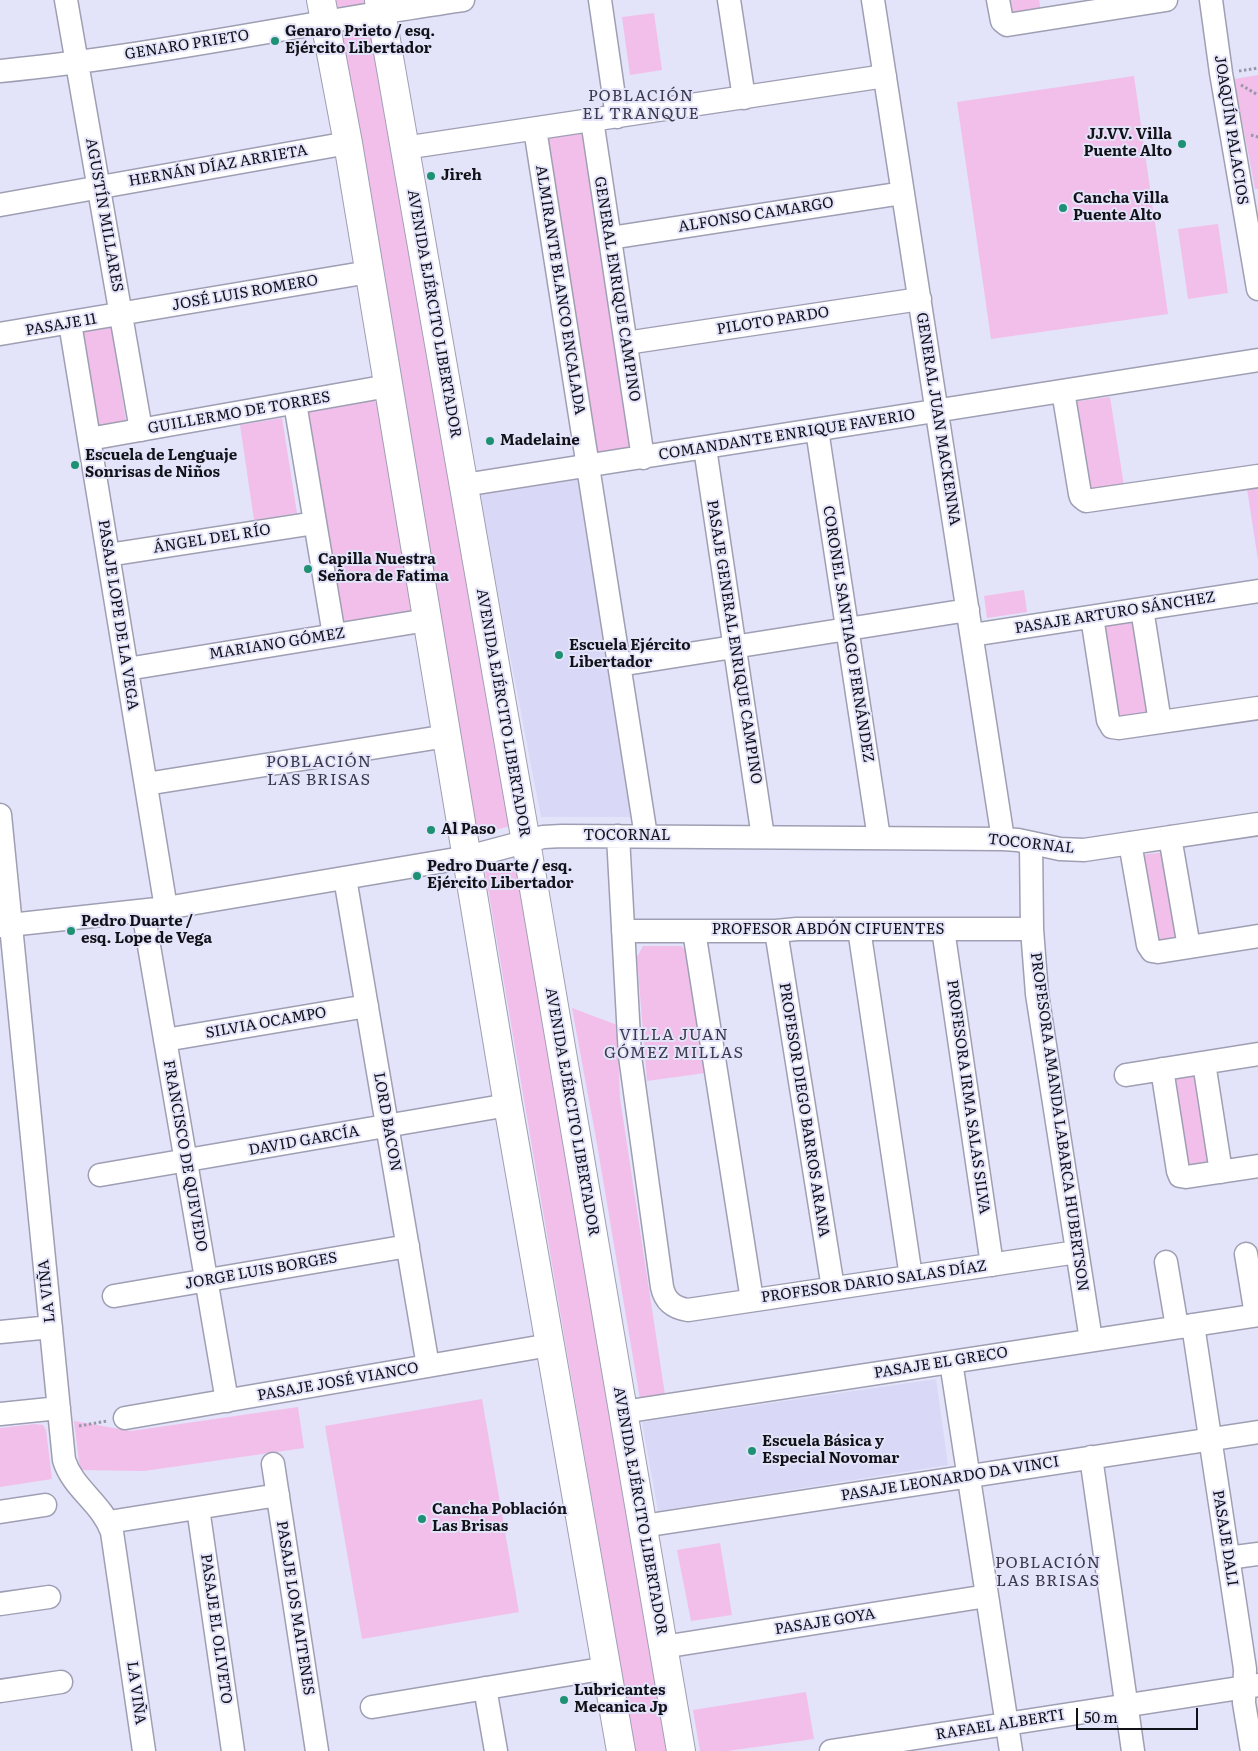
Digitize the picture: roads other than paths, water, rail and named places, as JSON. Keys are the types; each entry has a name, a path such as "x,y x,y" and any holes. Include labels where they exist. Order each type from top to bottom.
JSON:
{"main road":[{"name":"AVENIDA EJÉRCITO LIBERTADOR","path":"380,6 526,842 680,1751"},
{"path":"323,11 348,143 508,1105 621,1751"}],"street":[{"name":"AGUSTÍN MILLARES","path":"66,0 141,430"},
{"name":"GENARO PRIETO","path":"0,71 77,62 323,11 463,0"},
{"path":"600,0 617,117"},
{"path":"729,0 744,98"},
{"name":"GENERAL JUAN MACKENNA","path":"873,0 1004,838"},
{"path":"998,0 1001,18 1004,23 1011,25 1049,9 1166,0"},
{"name":"JOAQUÍN PALACIOS","path":"1211,0 1221,73 1250,199 1258,289"},
{"path":"404,148 885,76"},
{"name":"GENERAL ENRIQUE CAMPINO","path":"592,120 643,458"},
{"name":"ALMIRANTE BLANCO ENCALADA","path":"535,129 646,836"},
{"name":"HERNÁN DÍAZ ARRIETA","path":"0,205 348,143"},
{"name":"ALFONSO CAMARGO","path":"610,238 903,193"},
{"name":"JOSÉ LUIS ROMERO","path":"121,314 369,272"},
{"name":"PILOTO PARDO","path":"626,343 920,299"},
{"name":"PASAJE 11","path":"0,334 121,314"},
{"name":"PASAJE LOPE DE LA VEGA","path":"70,323 166,908"},
{"name":"COMANDANTE ENRIQUE FAVERIO","path":"464,485 1258,360"},
{"name":"GUILLERMO DE TORRES","path":"89,439 388,386"},
{"path":"1063,391 1080,494 1083,499 1088,501 1258,476"},
{"path":"295,403 334,635"},
{"name":"CORONEL SANTIAGO FERNÁNDEZ","path":"817,430 879,838"},
{"name":"PASAJE GENERAL ENRIQUE CAMPINO","path":"704,448 763,837"},
{"name":"ÁNGEL DEL RÍO","path":"108,556 315,523"},
{"name":"PASAJE ARTURO SÁNCHEZ","path":"972,635 1258,591"},
{"path":"1142,609 1160,722"},
{"path":"619,665 968,610"},
{"path":"1092,617 1108,720 1112,726 1119,728 1258,708"},
{"name":"MARIANO GÓMEZ","path":"127,669 428,620"},
{"path":"146,784 447,736"},
{"name":"LA VIÑA","path":"0,815 10,1019 51,1327 64,1460 70,1476 109,1522 114,1541 144,1751"},
{"name":"TOCORNAL","path":"5,926 166,908 468,857 526,842 562,836 1004,838 1072,850 1170,838 1258,824"},
{"path":"618,836 623,931"},
{"path":"1170,838 1189,947"},
{"name":"PROFESORA AMANDA LABARCA HUBERTSON","path":"1031,843 1032,929 1043,1035 1091,1340"},
{"path":"1130,843 1148,945 1152,951 1158,952 1258,936"},
{"name":"LORD BACON","path":"345,878 428,1366"},
{"name":"FRANCISCO DE QUEVEDO","path":"143,911 227,1400"},
{"name":"PROFESOR ABDÓN CIFUENTES","path":"623,931 776,931 797,928 1032,929"},
{"path":"858,929 911,1276"},
{"name":"PROFESORA IRMA SALAS SILVA","path":"943,929 992,1265"},
{"name":"PROFESOR DARIO SALAS DÍAZ","path":"623,931 627,1027 635,1097 662,1287 667,1299 672,1304 688,1310 1077,1252"},
{"path":"694,931 752,1300"},
{"name":"PROFESOR DIEGO BARROS ARANA","path":"776,931 833,1288"},
{"name":"SILVIA OCAMPO","path":"165,1040 367,1006"},
{"path":"1126,1075 1258,1054"},
{"path":"1204,1063 1221,1172"},
{"path":"1162,1069 1180,1176 1186,1177 1258,1166"},
{"name":"DAVID GARCÍA","path":"100,1175 508,1105"},
{"name":"JORGE LUIS BORGES","path":"114,1296 408,1246"},
{"path":"1246,1254 1257,1315"},
{"name":"PASAJE DALI","path":"1166,1262 1185,1326 1210,1439 1245,1669 1251,1686 1244,1703 1252,1751"},
{"name":"PASAJE EL GRECO","path":"623,1412 1257,1315"},
{"path":"0,1332 51,1327"},
{"name":"PASAJE JOSÉ VIANCO","path":"125,1418 550,1345"},
{"path":"951,1362 1011,1751"},
{"path":"0,1414 60,1418"},
{"name":"PASAJE LEONARDO DA VINCI","path":"643,1526 1258,1432"},
{"path":"1091,1457 1133,1751"},
{"name":"PASAJE LOS MAITENES","path":"274,1464 317,1751"},
{"path":"109,1522 278,1495"},
{"path":"0,1512 46,1505"},
{"name":"PASAJE EL OLIVETO","path":"198,1508 233,1751"},
{"path":"1228,1558 1258,1554"},
{"path":"0,1604 49,1596"},
{"name":"PASAJE GOYA","path":"663,1647 987,1596"},
{"path":"372,1707 607,1668"},
{"path":"0,1691 61,1682"},
{"name":"RAFAEL ALBERTI","path":"831,1751 889,1747 1007,1724 1251,1686"},
{"path":"485,1688 496,1751"}],"place":[{"name":"Genaro Prieto / esq. Ejército Libertador","path":"275,41"},
{"name":"JJ.VV. Villa Puente Alto","path":"1182,144"},
{"name":"Jireh","path":"431,176"},
{"name":"Cancha Villa Puente Alto","path":"1063,208"},
{"name":"Madelaine","path":"490,441"},
{"name":"Escuela de Lenguaje Sonrisas de Niños","path":"75,465"},
{"name":"Capilla Nuestra Señora de Fatima","path":"308,569"},
{"name":"Escuela Ejército Libertador","path":"559,655"},
{"name":"Al Paso","path":"431,830"},
{"name":"Pedro Duarte / esq. Ejército Libertador","path":"417,876"},
{"name":"Pedro Duarte / esq. Lope de Vega","path":"71,931"},
{"name":"Escuela Básica y Especial Novomar","path":"752,1451"},
{"name":"Cancha Población Las Brisas","path":"422,1519"},
{"name":"Lubricantes Mecanica Jp","path":"564,1700"}],"district":[{"name":"POBLACIÓN EL TRANQUE","path":"641,105"},
{"name":"POBLACIÓN LAS BRISAS","path":"319,771"},
{"name":"VILLA JUAN GÓMEZ MILLAS","path":"674,1044"},
{"name":"POBLACIÓN LAS BRISAS","path":"1048,1572"}]}
